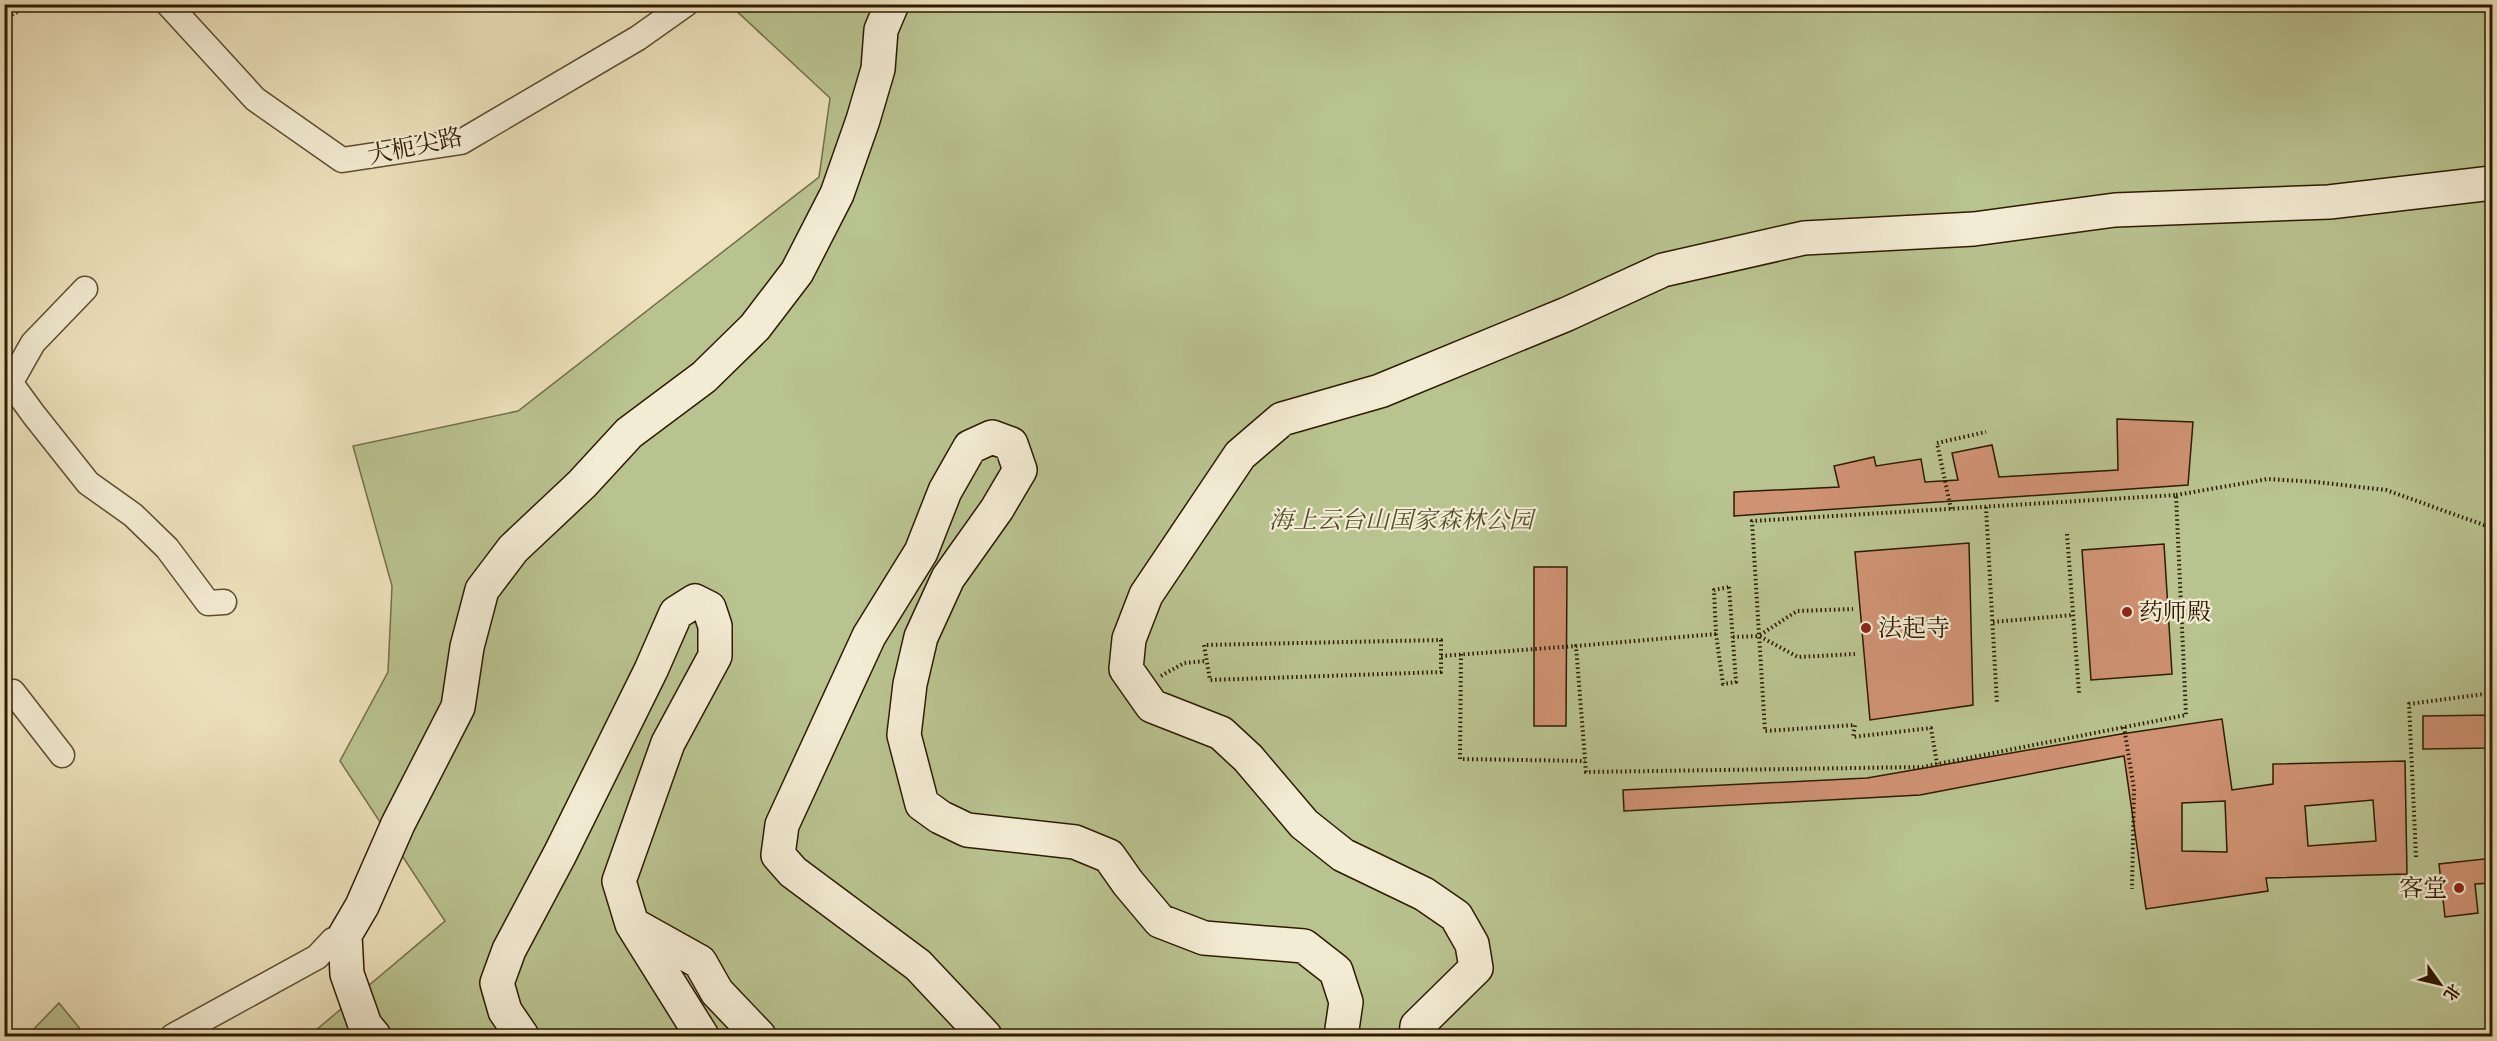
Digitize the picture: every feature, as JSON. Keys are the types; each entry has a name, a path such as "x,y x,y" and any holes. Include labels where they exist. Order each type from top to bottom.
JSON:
{"street":[{"name":"大枙尖路","path":"168,4 255,99 342,160 460,142 638,38 686,4"},
{"path":"374,1036 365,1025 347,974 345,935 362,906 398,824 458,707 467,647 482,590 513,549 582,484 629,433 704,377 755,327 797,272 837,194 878,69 881,30 892,4"},
{"path":"1416,1036 1417,1026 1476,968 1472,944 1456,916 1424,894 1343,855 1304,824 1248,758 1221,733 1152,706 1126,669 1129,639 1146,595 1240,455 1282,419 1380,392 1567,314 1663,270 1804,238 1974,229 2115,210 2329,202 2493,183"},
{"path":"85,289 33,343 7,383 88,483 133,514 167,548 208,603 224,602"},
{"path":"985,1036 918,965 793,872 778,855 782,825 869,636 921,552 945,491 970,447 992,437 1011,444 1020,470 997,509 948,578 921,637 910,684 904,735 922,804 940,817 966,830 1075,842 1109,856 1160,921 1204,938 1304,946 1336,971 1346,1002 1341,1036"},
{"path":"522,1036 505,1011 497,983 509,950 606,762 676,613 695,601 709,608 715,626 715,656 668,743 619,881 632,924 702,1036"},
{"path":"4,694 13,692 62,754"},
{"path":"632,924 700,962 717,992 759,1036"},
{"path":"173,1036 317,957 333,940 345,935"}],"path":[{"path":"4,19 32,4"},
{"path":"1951,508 1936,443 1986,432"},
{"path":"1937,764 1931,728 1853,737 1855,725 1765,731 1752,521 2176,495 2268,479 2386,490 2484,525 2493,525"},
{"path":"1576,646 1586,772 1923,767 2186,715 2176,495"},
{"path":"1986,507 1997,704"},
{"path":"2067,534 2079,693"},
{"path":"1729,587 1736,682 1722,684 1716,634 1714,590 1729,587"},
{"path":"1759,636 1797,610 1853,609"},
{"path":"1993,622 2073,615"},
{"path":"1441,656 1716,634"},
{"path":"1733,637 1759,636 1798,657 1855,654"},
{"path":"1441,640 1441,672 1210,680 1206,661 1204,645 1441,640"},
{"path":"1461,654 1460,759 1585,761"},
{"path":"1140,688 1184,663 1206,661"},
{"path":"2416,857 2409,704 2493,693"},
{"path":"2124,727 2134,789 2132,889"}],"green space":[{"name":"海上云台山国家森林公园","path":"730,5 2492,5 2492,1036 309,1036 445,921 340,761 388,672 392,586 353,446 518,411 819,177 830,98"},
{"path":"59,1003 86,1036 27,1036"}],"building":[{"path":"2117,419 2193,422 2188,485 1734,516 1734,492 1839,487 1834,466 1874,457 1876,466 1921,459 1925,482 1958,480 1952,453 1992,445 1999,477 2118,470"},
{"path":"1969,543 1973,705 1870,720 1855,552"},
{"name":"药师殿","path":"2164,544 2172,674 2091,680 2082,550"},
{"path":"1534,567 1567,567 1566,726 1534,726"},
{"path":"2493,715 2493,748 2423,749 2423,716"},
{"path":"2222,719 2232,790 2273,784 2273,764 2405,761 2407,874 2266,878 2268,891 2146,909 2124,756 1920,795 1624,811 1623,790 1867,778","holes":["2373,800 2376,841 2308,846 2305,806","2225,801 2227,852 2182,851 2182,803"]},
{"name":"客堂","path":"2493,858 2493,883 2475,884 2478,913 2445,917 2439,864"}],"place":[{"name":"药师殿","path":"2127,612"},
{"name":"法起寺","path":"1866,628"},
{"name":"客堂","path":"2459,888"}]}
